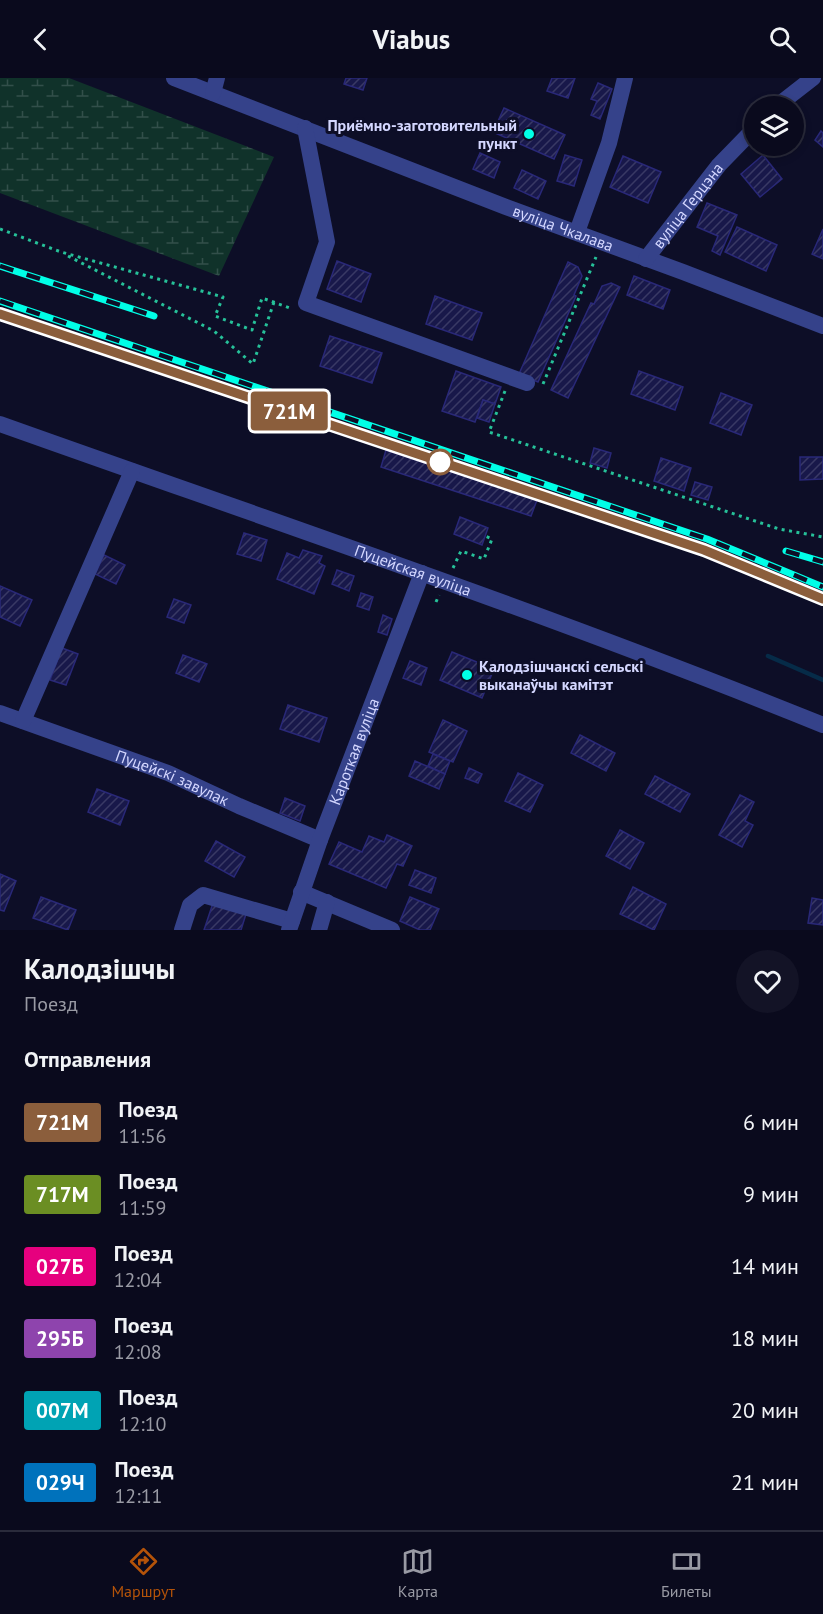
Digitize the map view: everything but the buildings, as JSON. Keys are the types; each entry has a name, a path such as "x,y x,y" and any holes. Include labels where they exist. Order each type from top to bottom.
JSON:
{"street":[{"name":"вуліца Чкалава","path":"174,78 215,86 305,128 506,207 823,326"},
{"path":"577,232 609,143 626,78"},
{"path":"789,96 809,80"},
{"path":"305,128 327,242 306,303 534,386"},
{"name":"вуліца Герцэна","path":"646,258 719,165 744,139"},
{"name":"Пуцейская вуліца","path":"0,424 447,581 657,658 823,725"},
{"path":"23,721 132,471"},
{"name":"Кароткая вуліца","path":"291,926 320,840 422,573"},
{"name":"Пуцейскі завулак","path":"0,713 168,773 320,840"},
{"path":"301,892 392,930"},
{"path":"182,930 190,905 203,895 291,926"},
{"path":"319,930 327,902"}],"path":[{"path":"0,229 61,252 223,297 215,316 252,330 258,311"},
{"path":"534,386 603,242"},
{"path":"61,252 214,332 253,364 274,302"},
{"path":"506,386 489,432 779,529 823,537"},
{"path":"447,581 461,550 484,559 492,539 485,536"}],"green space":[{"path":"0,78 69,78 274,157 219,276 0,193"}],"waterway":[{"path":"768,656 823,680"}],"railway":[{"path":"0,266 154,316"},
{"path":"0,301 707,539 823,587"},
{"path":"0,314 704,550 823,599"},
{"path":"786,551 823,562"}],"train":[{"name":"721М","path":"0,314 704,550 823,599"}],"place":[{"name":"Приёмно-заготовительный пункт","path":"529,134"},
{"name":"Калодзішчанскі сельскі выканаўчы камітэт","path":"467,675"}]}
